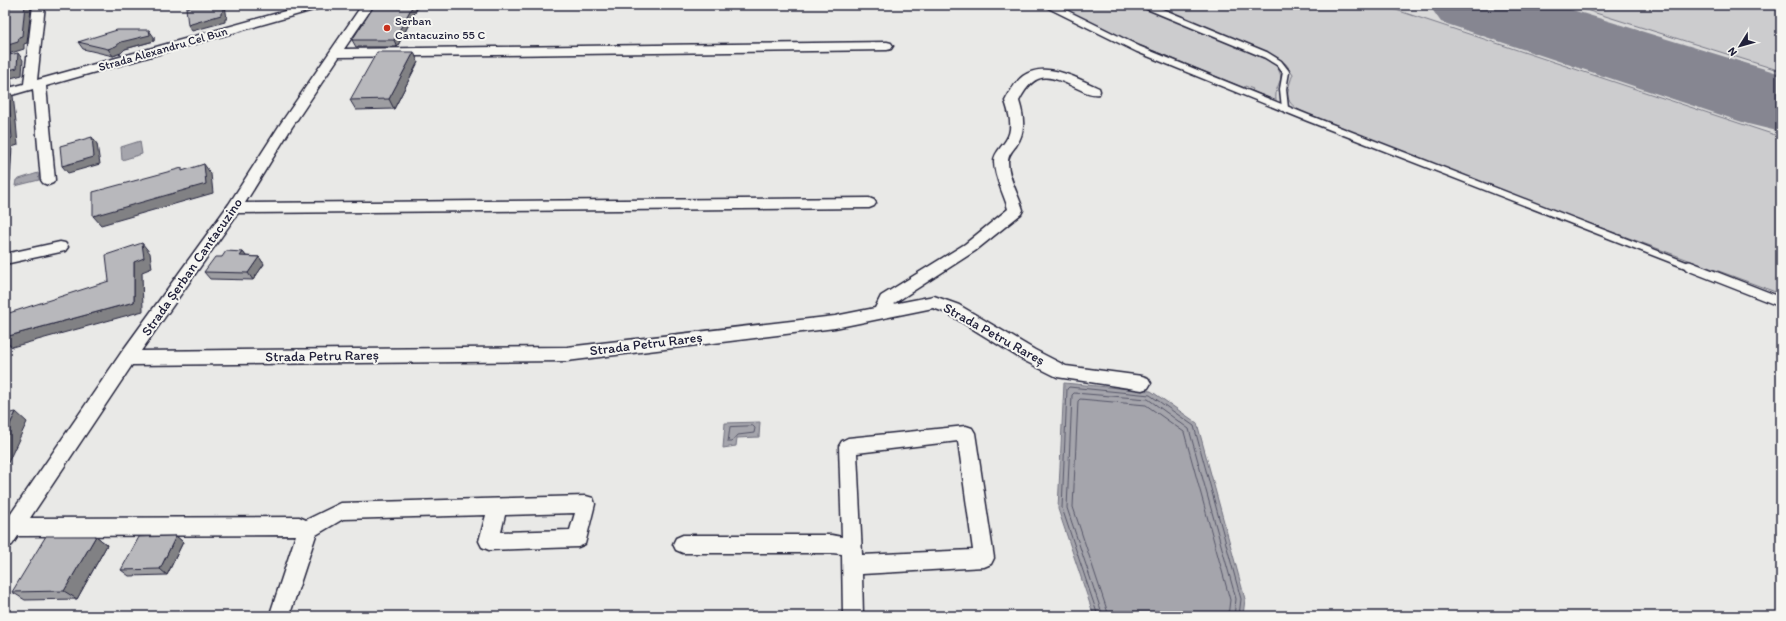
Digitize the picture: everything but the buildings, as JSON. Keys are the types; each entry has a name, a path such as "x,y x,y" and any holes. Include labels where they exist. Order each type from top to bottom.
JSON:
{"street":[{"path":"39,5 33,51 35,85 48,180"},
{"name":"Strada Alexandru Cel Bun","path":"5,93 320,5"},
{"name":"Strada Șerban Cantacuzino","path":"9,533 127,358 234,208 286,126 368,5"},
{"path":"336,53 887,46"},
{"path":"19,55 33,51"},
{"path":"881,312 886,300 995,231 1016,210 1001,164 1002,155 1014,137 1017,125 1016,114 1012,101 1017,88 1027,78 1047,72 1059,75 1094,91"},
{"path":"234,208 869,203"},
{"path":"5,259 60,247"},
{"name":"Strada Petru Rareș","path":"127,358 567,354 835,322 934,302 953,309 1029,355 1063,372 1142,383"},
{"path":"683,544 832,544 853,556 984,558 966,433 848,446 853,556 853,616"},
{"path":"281,616 281,611 306,538 306,530 341,511 586,504 578,538 489,541 497,507"},
{"name":"Strada Șerban Cantacuzino","path":"9,533 299,526 306,530"}],"lane":[{"path":"1049,5 1138,49 1315,121 1781,302"},
{"path":"1145,5 1266,55 1279,63 1286,72 1283,89 1285,108"}],"shaded area":[{"path":"1039,5 1781,5 1781,305 1324,128 1121,46"},
{"path":"1055,5 1138,5 1272,60 1281,77 1277,89 1276,101 1252,91 1253,89 1245,86 1244,88 1115,35"},
{"path":"1150,5 1381,5 1781,137 1781,294 1561,213 1309,115 1291,104 1288,89 1293,74 1286,64 1275,56"},
{"path":"1570,5 1781,5 1781,71"}],"water":[{"path":"140,141 142,154 122,160 121,147"},
{"path":"38,173 39,180 15,186 16,180"},
{"path":"1064,383 1151,391 1197,423 1245,599 1243,616 1094,616 1058,509"},
{"path":"760,422 759,437 737,438 736,446 723,448 725,423"}],"runway":[{"path":"1470,5 1781,104"}],"place":[{"name":"Serban Cantacuzino 55 C","path":"387,28"}]}
